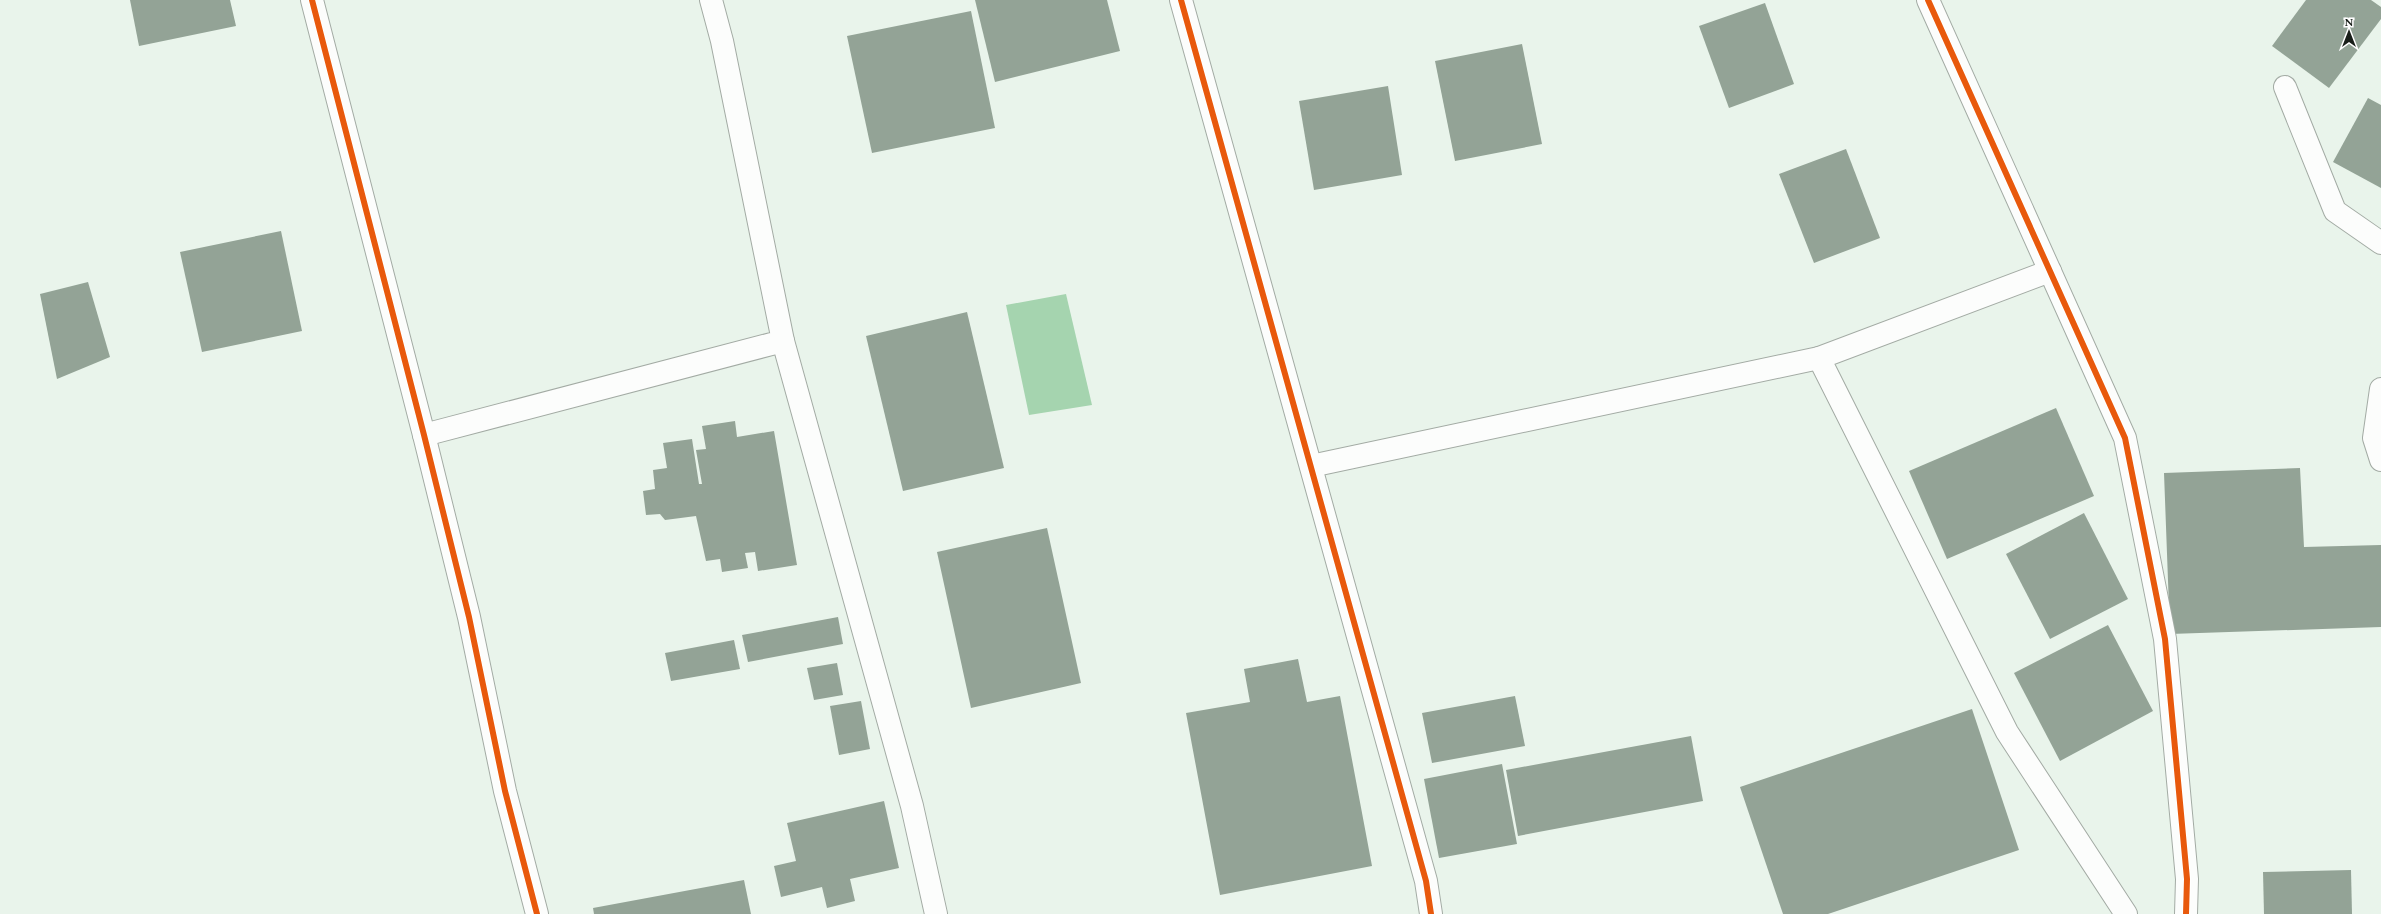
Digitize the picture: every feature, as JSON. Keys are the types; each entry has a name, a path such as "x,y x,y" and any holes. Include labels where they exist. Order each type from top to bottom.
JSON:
{"street":[{"path":"312,0 424,435 469,617 505,791 538,914"},
{"path":"711,0 722,41 783,341 912,806 936,914"},
{"path":"1182,0 1426,881 1431,914"},
{"path":"1928,0 2125,438 2165,639 2187,879 2186,914"},
{"path":"2285,87 2335,211 2381,244"},
{"path":"1311,466 1819,358 2050,271"},
{"path":"424,435 783,341"},
{"path":"1819,358 2007,732 2126,914"},
{"path":"2381,389 2374,438 2381,460"}],"shaded area":[{"path":"1066,294 1092,405 1029,415 1006,305"}],"building":[{"path":"130,0 230,0 236,26 139,46"},
{"path":"975,0 1107,0 1120,51 995,82"},
{"path":"2306,0 2371,0 2381,7 2381,19 2329,88 2272,46"},
{"path":"1765,3 1794,84 1729,108 1699,26"},
{"path":"971,11 995,128 872,153 847,36"},
{"path":"1522,44 1542,144 1455,161 1435,61"},
{"path":"1388,86 1402,175 1314,190 1299,101"},
{"path":"2368,98 2381,105 2381,188 2333,162"},
{"path":"1846,149 1880,238 1814,263 1779,174"},
{"path":"281,231 302,331 202,352 180,252"},
{"path":"88,282 110,357 57,379 40,294"},
{"path":"967,312 1004,468 903,491 866,336"},
{"path":"2056,408 2094,496 1947,559 1909,471"},
{"path":"735,421 737,437 774,431 797,565 758,571 755,552 745,553 748,568 722,572 720,559 706,561 696,516 665,520 660,514 646,515 643,491 655,489 653,470 667,468 663,443 692,439 699,484 702,484 696,450 706,449 702,426"},
{"path":"2300,468 2304,547 2381,545 2381,627 2170,634 2164,473"},
{"path":"2084,513 2128,599 2050,639 2006,554"},
{"path":"1047,528 1081,683 971,708 937,552"},
{"path":"838,617 843,644 748,662 742,635"},
{"path":"2108,625 2153,711 2060,761 2014,673"},
{"path":"734,640 740,669 671,681 665,653"},
{"path":"1298,659 1307,702 1340,696 1372,866 1220,895 1186,713 1250,702 1244,669"},
{"path":"837,663 843,695 814,700 807,668"},
{"path":"1515,696 1525,746 1432,763 1422,713"},
{"path":"861,701 870,749 839,755 830,706"},
{"path":"1972,709 2019,850 1828,914 1783,914 1740,787"},
{"path":"1691,736 1703,801 1518,836 1506,770"},
{"path":"1502,764 1517,844 1439,858 1424,779"},
{"path":"884,801 899,868 850,879 855,901 827,908 822,887 781,897 774,866 796,861 787,823"},
{"path":"2351,870 2352,914 2264,914 2263,872"},
{"path":"744,880 751,914 594,914 593,908"}],"cycle path":[{"path":"312,0 424,435 469,617 505,791 537,914"},
{"path":"1181,0 1426,881 1431,914"},
{"path":"1928,0 2125,438 2165,639 2187,879 2186,914"}]}
